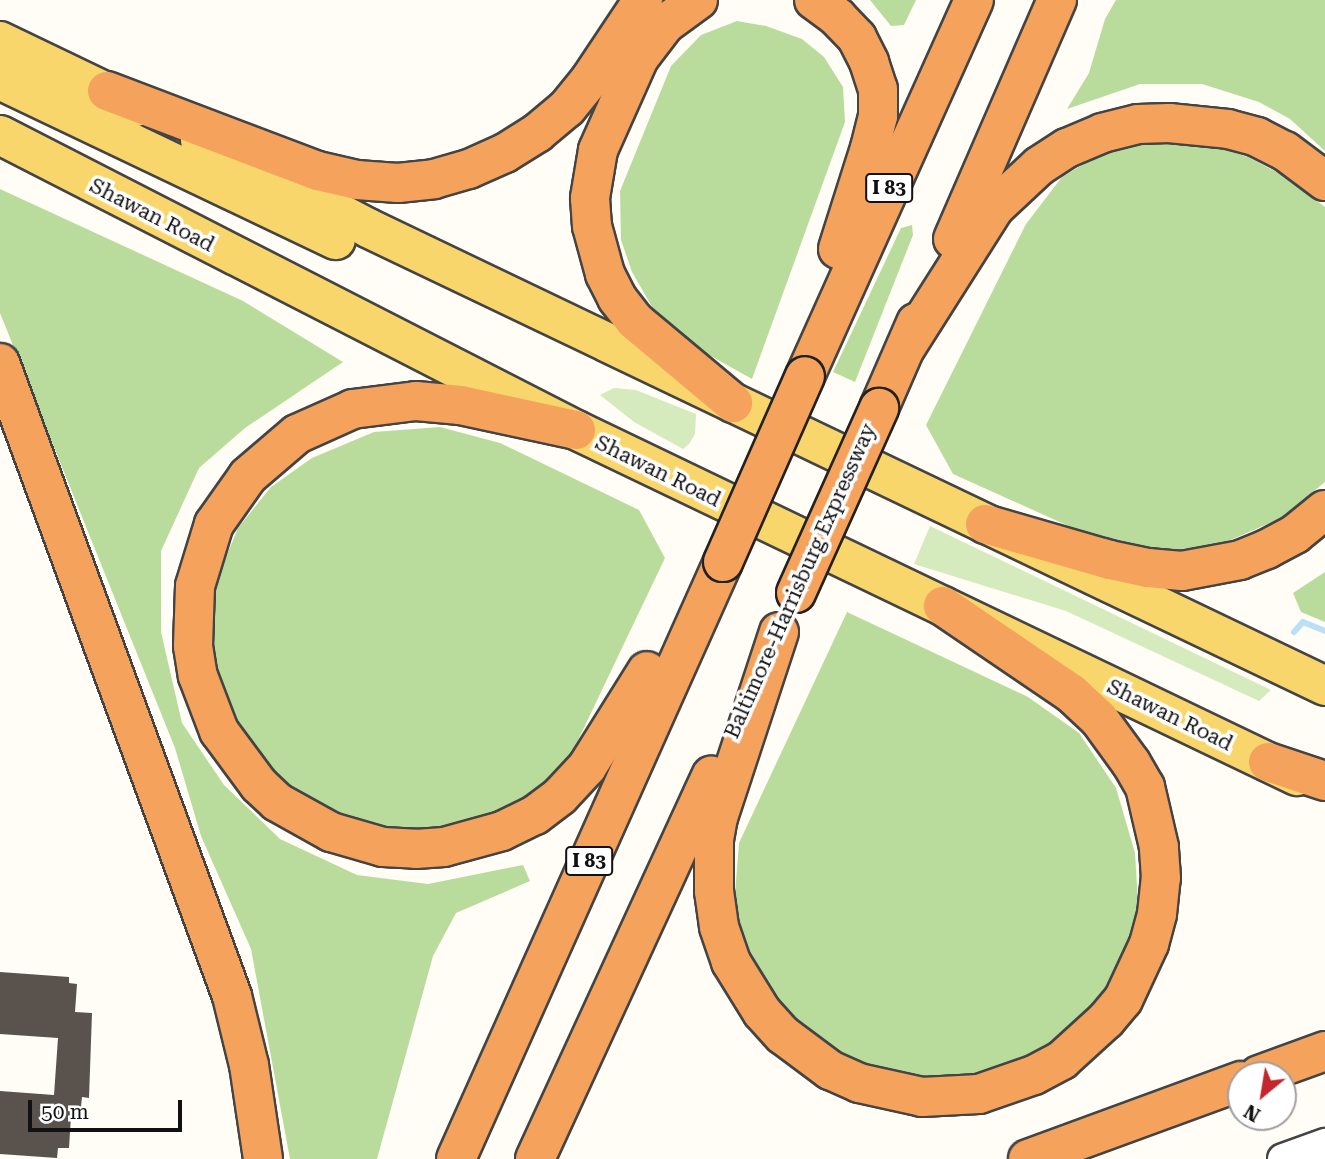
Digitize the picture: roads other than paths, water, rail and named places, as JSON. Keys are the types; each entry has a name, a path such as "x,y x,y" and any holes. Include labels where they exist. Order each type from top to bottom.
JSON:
{"highway":[{"path":"107,92 318,171 357,180 398,183 434,179 469,169 505,153 557,116 592,78 643,0"},
{"path":"698,0 665,24 639,58 598,150 590,198 592,226 605,274 617,298 635,321 733,403"},
{"path":"794,370 838,249 878,116 878,89 857,38 837,17 814,0"},
{"path":"838,249 950,0"},
{"name":"I 83","path":"457,1157 711,557 794,370 974,0"},
{"name":"Baltimore-Harrisburg Expressway","path":"535,1159 779,632 1057,0"},
{"path":"906,347 995,207 1039,166 1067,148 1102,133 1139,124 1169,122 1228,129 1257,137 1285,151 1325,181"},
{"path":"0,363 232,996 249,1065 263,1159"},
{"path":"576,430 460,405 416,401 354,409 297,435 248,476 214,524 195,586 193,646 198,676 219,732 258,785 278,802 331,832 383,847 444,847 502,831 535,816 560,796 587,767 647,671 711,557"},
{"path":"985,524 1110,560 1182,571 1230,562 1267,549 1295,534 1325,510"},
{"path":"779,632 718,817 714,839 714,891 719,927 731,962 744,986 769,1020 807,1055 830,1070 880,1089 922,1097 979,1094 1015,1083 1062,1060 1106,1020 1123,1000 1149,944 1157,914 1161,878 1159,847 1144,787 1132,763 1099,719 1071,693 943,606"},
{"path":"457,1157 546,914 647,671"},
{"path":"1268,762 1325,781"},
{"path":"1297,1061 1325,1051"},
{"path":"1028,1159 1227,1087"}],"main road":[{"path":"0,41 107,92 368,229 1325,686"},
{"path":"0,80 336,240 424,277 615,347"},
{"name":"Shawan Road","path":"0,135 576,430 1325,789"}],"street":[{"path":"1283,1159 1325,1143"}],"waterway":[{"path":"1294,632 1303,622 1325,631"}]}
